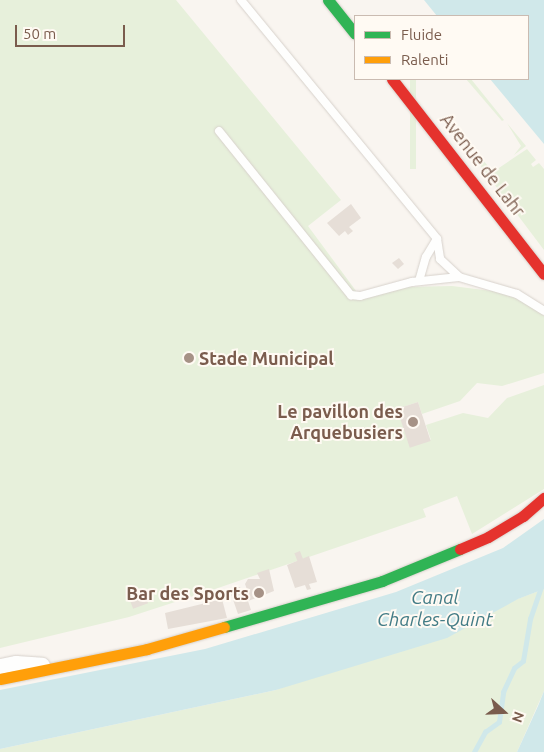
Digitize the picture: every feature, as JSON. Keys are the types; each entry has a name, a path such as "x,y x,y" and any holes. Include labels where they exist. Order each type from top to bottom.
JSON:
{"street":[{"path":"328,0 354,33"},
{"name":"Avenue de Lahr","path":"393,80 544,274"},
{"path":"0,679 226,628 382,581 488,537 523,516 544,498"},
{"path":"0,666 16,663 64,666"}],"lane":[{"path":"241,0 437,239 440,259 459,277"},
{"path":"219,131 351,295 360,296 419,281 459,277 517,294 544,311"},
{"path":"419,281 426,257 437,239"}],"green space":[{"name":"Stade Municipal","path":"0,0 176,0 341,200 308,226 362,299 406,287 452,286 508,293 541,313 544,316 544,373 502,386 477,383 460,401 422,414 418,402 397,409 431,440 426,425 463,413 488,418 507,398 544,385 544,489 472,534 457,496 423,509 426,517 218,588 129,617 0,648"},
{"path":"410,80 416,80 416,169 410,169"},
{"path":"467,80 472,80 504,120 502,121"},
{"path":"507,123 526,146 514,155 521,146"},
{"path":"527,149 536,160 531,164 533,167 539,163 544,169 544,250 479,164 483,160 493,172"},
{"path":"544,589 544,691 517,752 0,752 0,749 276,690"}],"water":[{"path":"424,0 544,0 544,144 491,80 529,80 529,15 436,15"},
{"name":"Canal Charles-Quint","path":"544,519 544,589 518,599 447,638 276,690 0,749 0,690 205,649 396,592 503,548"},
{"path":"544,691 544,752 517,752 538,706"}],"building":[{"path":"351,204 361,218 349,227 353,231 348,235 345,231 339,236 327,223"},
{"path":"399,258 404,264 398,269 392,263"},
{"name":"Le pavillon des Arquebusiers","path":"418,402 431,441 410,448 397,409"},
{"path":"300,551 303,559 298,562 294,553"},
{"path":"309,556 317,582 309,584 311,589 307,590 305,585 295,588 287,565"},
{"name":"Bar des Sports","path":"269,569 274,591 248,601 251,610 238,614 230,591 240,587 243,595 249,595 245,584 248,579 260,579 257,573"},
{"path":"144,592 148,603 133,609 129,597"},
{"path":"222,599 227,618 168,629 165,613"}],"waterway":[{"path":"474,752 485,732 499,722 503,692 514,668 523,661 530,619 542,585"}],"traffic: fast":[{"path":"328,0 354,33"},
{"path":"224,627 382,581 460,549"}],"traffic: slow":[{"path":"0,679 147,649 224,627"}],"traffic: jam":[{"path":"393,80 544,274"},
{"path":"460,549 488,537 523,516 544,498"}],"place":[{"name":"Stade Municipal","path":"189,358"},
{"name":"Le pavillon des Arquebusiers","path":"413,422"},
{"name":"Bar des Sports","path":"259,593"}]}
